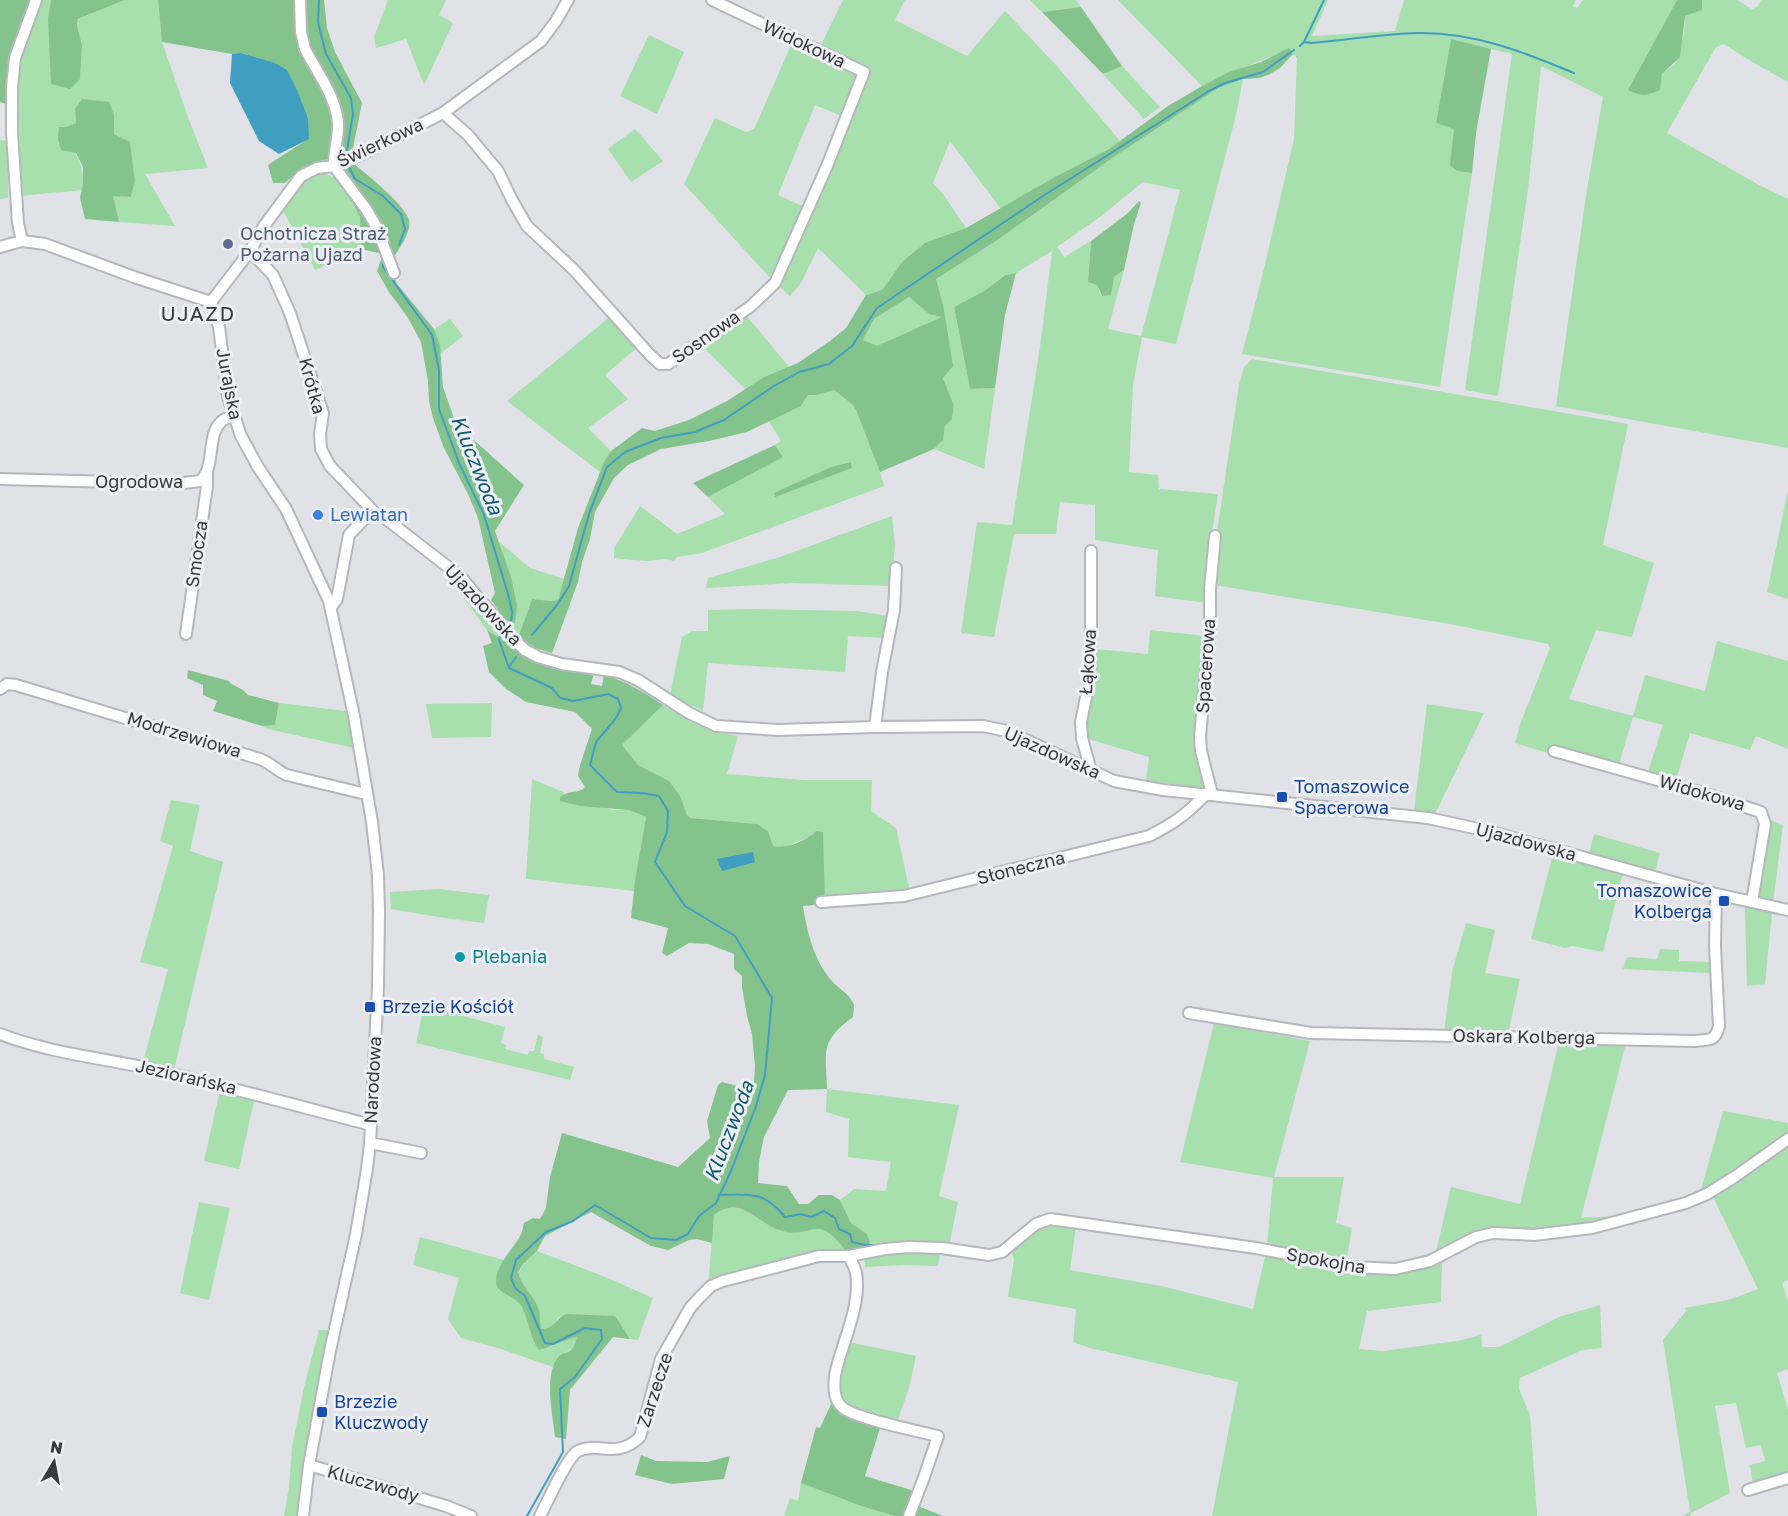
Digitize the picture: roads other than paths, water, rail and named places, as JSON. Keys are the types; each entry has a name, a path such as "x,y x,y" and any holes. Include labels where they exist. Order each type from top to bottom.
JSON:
{"street":[{"path":"22,241 18,223 12,133 12,87 15,58 36,0"},
{"path":"300,0 301,32 305,49 332,100 337,115 338,135 334,166 376,226 394,273"},
{"name":"Świerkowa","path":"211,302 250,251 264,226 300,176 317,168 334,166 375,148 443,113 541,41 568,0"},
{"name":"Widokowa","path":"712,0 864,72"},
{"name":"Sosnowa","path":"443,113 474,141 498,171 527,226 574,270 650,355 660,364 668,364 751,306 775,283 827,166 864,72"},
{"path":"0,247 22,241 45,244 211,302"},
{"name":"Krótka","path":"250,251 273,275 297,333 323,414 320,434 321,449 330,466 376,514"},
{"name":"Jurajska","path":"211,302 219,327 228,397 234,416 247,446 299,533 331,607"},
{"name":"Ogrodowa","path":"0,479 184,483 200,481 207,473 213,436 220,422 234,416"},
{"name":"Smocza","path":"186,634 207,473"},
{"path":"331,607 338,599 349,535 363,520 376,514"},
{"name":"Ujazdowska","path":"376,514 385,517 461,577 520,646 538,657 562,664 619,672 638,680 689,713 716,726 778,730 983,726 1006,731 1114,781 1138,786 1437,820 1488,831 1716,894 1788,910"},
{"name":"Spacerowa","path":"1209,794 1200,736 1215,536"},
{"name":"Łąkowa","path":"1091,551 1089,682 1082,722 1082,738 1091,771"},
{"path":"875,727 882,672 894,610 896,568"},
{"name":"Narodowa","path":"303,1516 309,1465 330,1351 356,1234 370,1143 378,987 379,891 372,822 350,693 331,607"},
{"name":"Modrzewiowa","path":"0,689 7,684 16,685 260,759 287,775 366,794"},
{"name":"Widokowa","path":"1554,751 1700,792 1761,812 1765,824 1752,902"},
{"name":"Słoneczna","path":"821,902 904,896 1149,837 1175,823 1209,794"},
{"name":"Oskara Kolberga","path":"1190,1013 1311,1032 1542,1039 1695,1041 1713,1039 1719,1026 1715,946 1716,894"},
{"name":"Jeziorańska","path":"0,1034 46,1049 111,1060 228,1087 371,1125"},
{"name":"Spokojna","path":"849,1256 909,1247 942,1248 989,1255 1002,1252 1036,1224 1050,1219 1256,1248 1353,1267 1395,1269 1430,1261 1476,1237 1493,1233 1534,1235 1583,1230 1686,1203 1707,1194 1736,1176 1788,1139"},
{"path":"370,1143 421,1153"},
{"name":"Zarzecze","path":"540,1516 568,1463 577,1452 622,1448 633,1444 640,1437 661,1359 690,1308 711,1286 819,1256 849,1256"},
{"path":"849,1256 856,1271 857,1284 855,1305 835,1376 836,1399 842,1408 856,1415 938,1436 909,1516"},
{"name":"Kluczwody","path":"309,1465 453,1508 471,1516"},
{"path":"1748,1490 1788,1478"}],"water":[{"path":"241,53 273,62 287,70 308,119 309,139 279,154 259,141 230,83 232,54"},
{"path":"753,852 755,862 722,871 717,859"}],"waterway":[{"name":"Kluczwoda","path":"319,0 318,22 326,54 351,98 353,114 346,157"},
{"path":"1300,46 1324,0"},
{"path":"1304,42 1418,33 1459,36 1517,51 1574,73"},
{"path":"532,635 557,605 569,586 589,514 607,467 625,452 661,438 695,432 724,420 799,372 829,364 852,346 877,308 1043,196 1209,91 1225,83 1263,72 1294,50"},
{"name":"Kluczwoda","path":"348,165 355,179 383,196 401,214 405,229 399,245"},
{"name":"Kluczwoda","path":"384,261 383,267 432,335 439,370 439,409 459,463 484,515 508,594 512,612 511,622"},
{"name":"Kluczwoda","path":"501,631 499,640 509,668 552,688 560,698 573,701 608,694 618,699 621,708 616,718 596,742 590,765 617,792 659,796 668,811 667,832 655,862 685,906 735,936 772,998 765,1075 756,1106 716,1203 699,1216 688,1234 676,1240 651,1238 595,1205 573,1221 546,1232 516,1260 511,1278 515,1288 525,1296 545,1343 553,1344 585,1328 601,1330 602,1339 575,1377 560,1389 563,1452 527,1516"},
{"path":"509,667 516,657"},
{"path":"719,1195 739,1194 763,1198 785,1217 801,1214 811,1217 824,1211 835,1218 839,1229 850,1234 852,1242 880,1245"}],"place":[{"name":"Ochotnicza Straż Pożarna Ujazd","path":"228,244"},
{"name":"Lewiatan","path":"318,515"},
{"name":"Tomaszowice Spacerowa","path":"1282,797"},
{"name":"Tomaszowice Kolberga","path":"1724,901"},
{"name":"Plebania","path":"460,957"},
{"name":"Brzezie Kościół","path":"370,1007"},
{"name":"Brzezie Kluczwody","path":"322,1412"}],"district":[{"name":"UJAZD","path":"198,314"}]}
